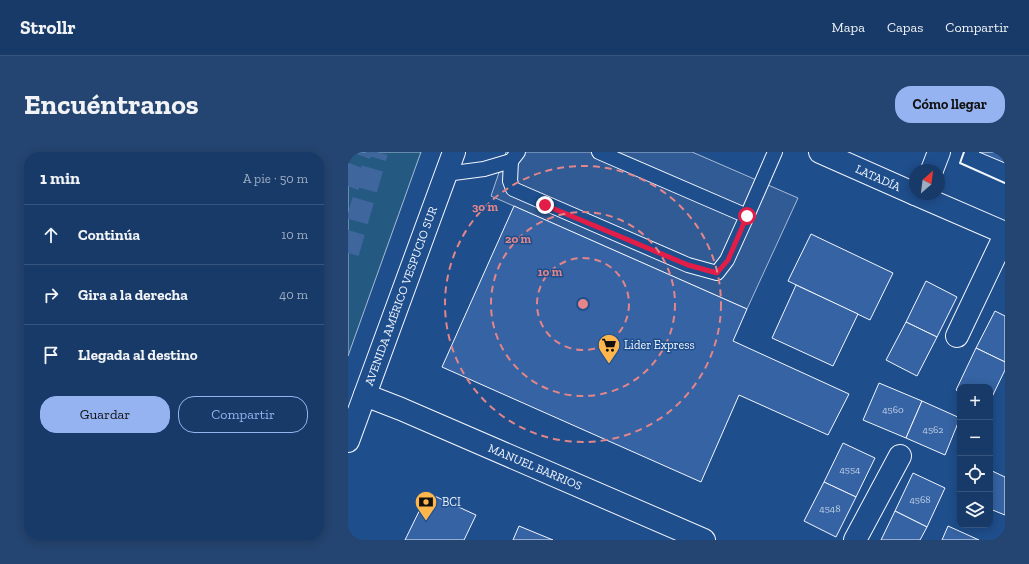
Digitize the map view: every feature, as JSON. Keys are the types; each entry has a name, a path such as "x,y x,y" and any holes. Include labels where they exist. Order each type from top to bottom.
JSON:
{"street":[{"name":"AVENIDA AMÉRICO VESPUCIO SUR","path":"348,441 454,152"},
{"name":"LATADÍA","path":"820,152 909,191"},
{"path":"934,164 939,152"},
{"name":"LATADÍA","path":"929,200 1005,234"},
{"path":"957,336 1005,234"},
{"name":"MANUEL BARRIOS","path":"365,396 401,409 704,540"},
{"path":"855,540 900,456"}],"lane":[{"path":"599,152 747,216"},
{"path":"515,157 510,181 513,189 688,265 717,273 728,260 776,152"},
{"path":"446,174 484,169 515,157"}],"shaded area":[{"path":"348,152 421,152 348,356"},
{"path":"506,152 692,152 798,198 747,309 491,196"}],"building":[{"path":"979,152 1005,152 1005,163"},
{"path":"514,206 747,309 733,341 849,394 828,435 739,395 701,482 442,367"},
{"path":"811,234 893,273 870,320 788,281"},
{"path":"926,281 957,297 937,337 906,322"},
{"path":"796,285 858,314 833,366 772,338"},
{"path":"995,311 1005,316 1005,362 976,348"},
{"path":"906,322 937,337 917,376 886,360"},
{"path":"976,348 1005,362 1005,370 993,395 993,384 959,384"},
{"path":"879,383 922,401 906,438 863,420"},
{"path":"922,401 957,417 957,425 945,455 906,438"},
{"path":"843,443 875,458 856,497 824,482"},
{"path":"993,471 1005,477 1005,515 993,510"},
{"path":"913,473 945,488 927,527 895,511"},
{"path":"824,482 856,497 836,537 804,521"},
{"path":"428,493 476,515 464,540 405,540"},
{"path":"895,511 927,527 920,540 881,540"},
{"path":"519,526 553,540 513,540"},
{"path":"948,526 979,540 942,540"}],"tunnel":[{"path":"348,186 361,152"},
{"path":"348,253 377,152"}],"wall":[{"path":"964,152 960,163 1005,183"}],"place":[{"name":"Lider Express","path":"609,364"},
{"name":"BCI","path":"426,522"}],"route":[{"path":"545,205 688,265 717,273 728,260 747,216"}]}
